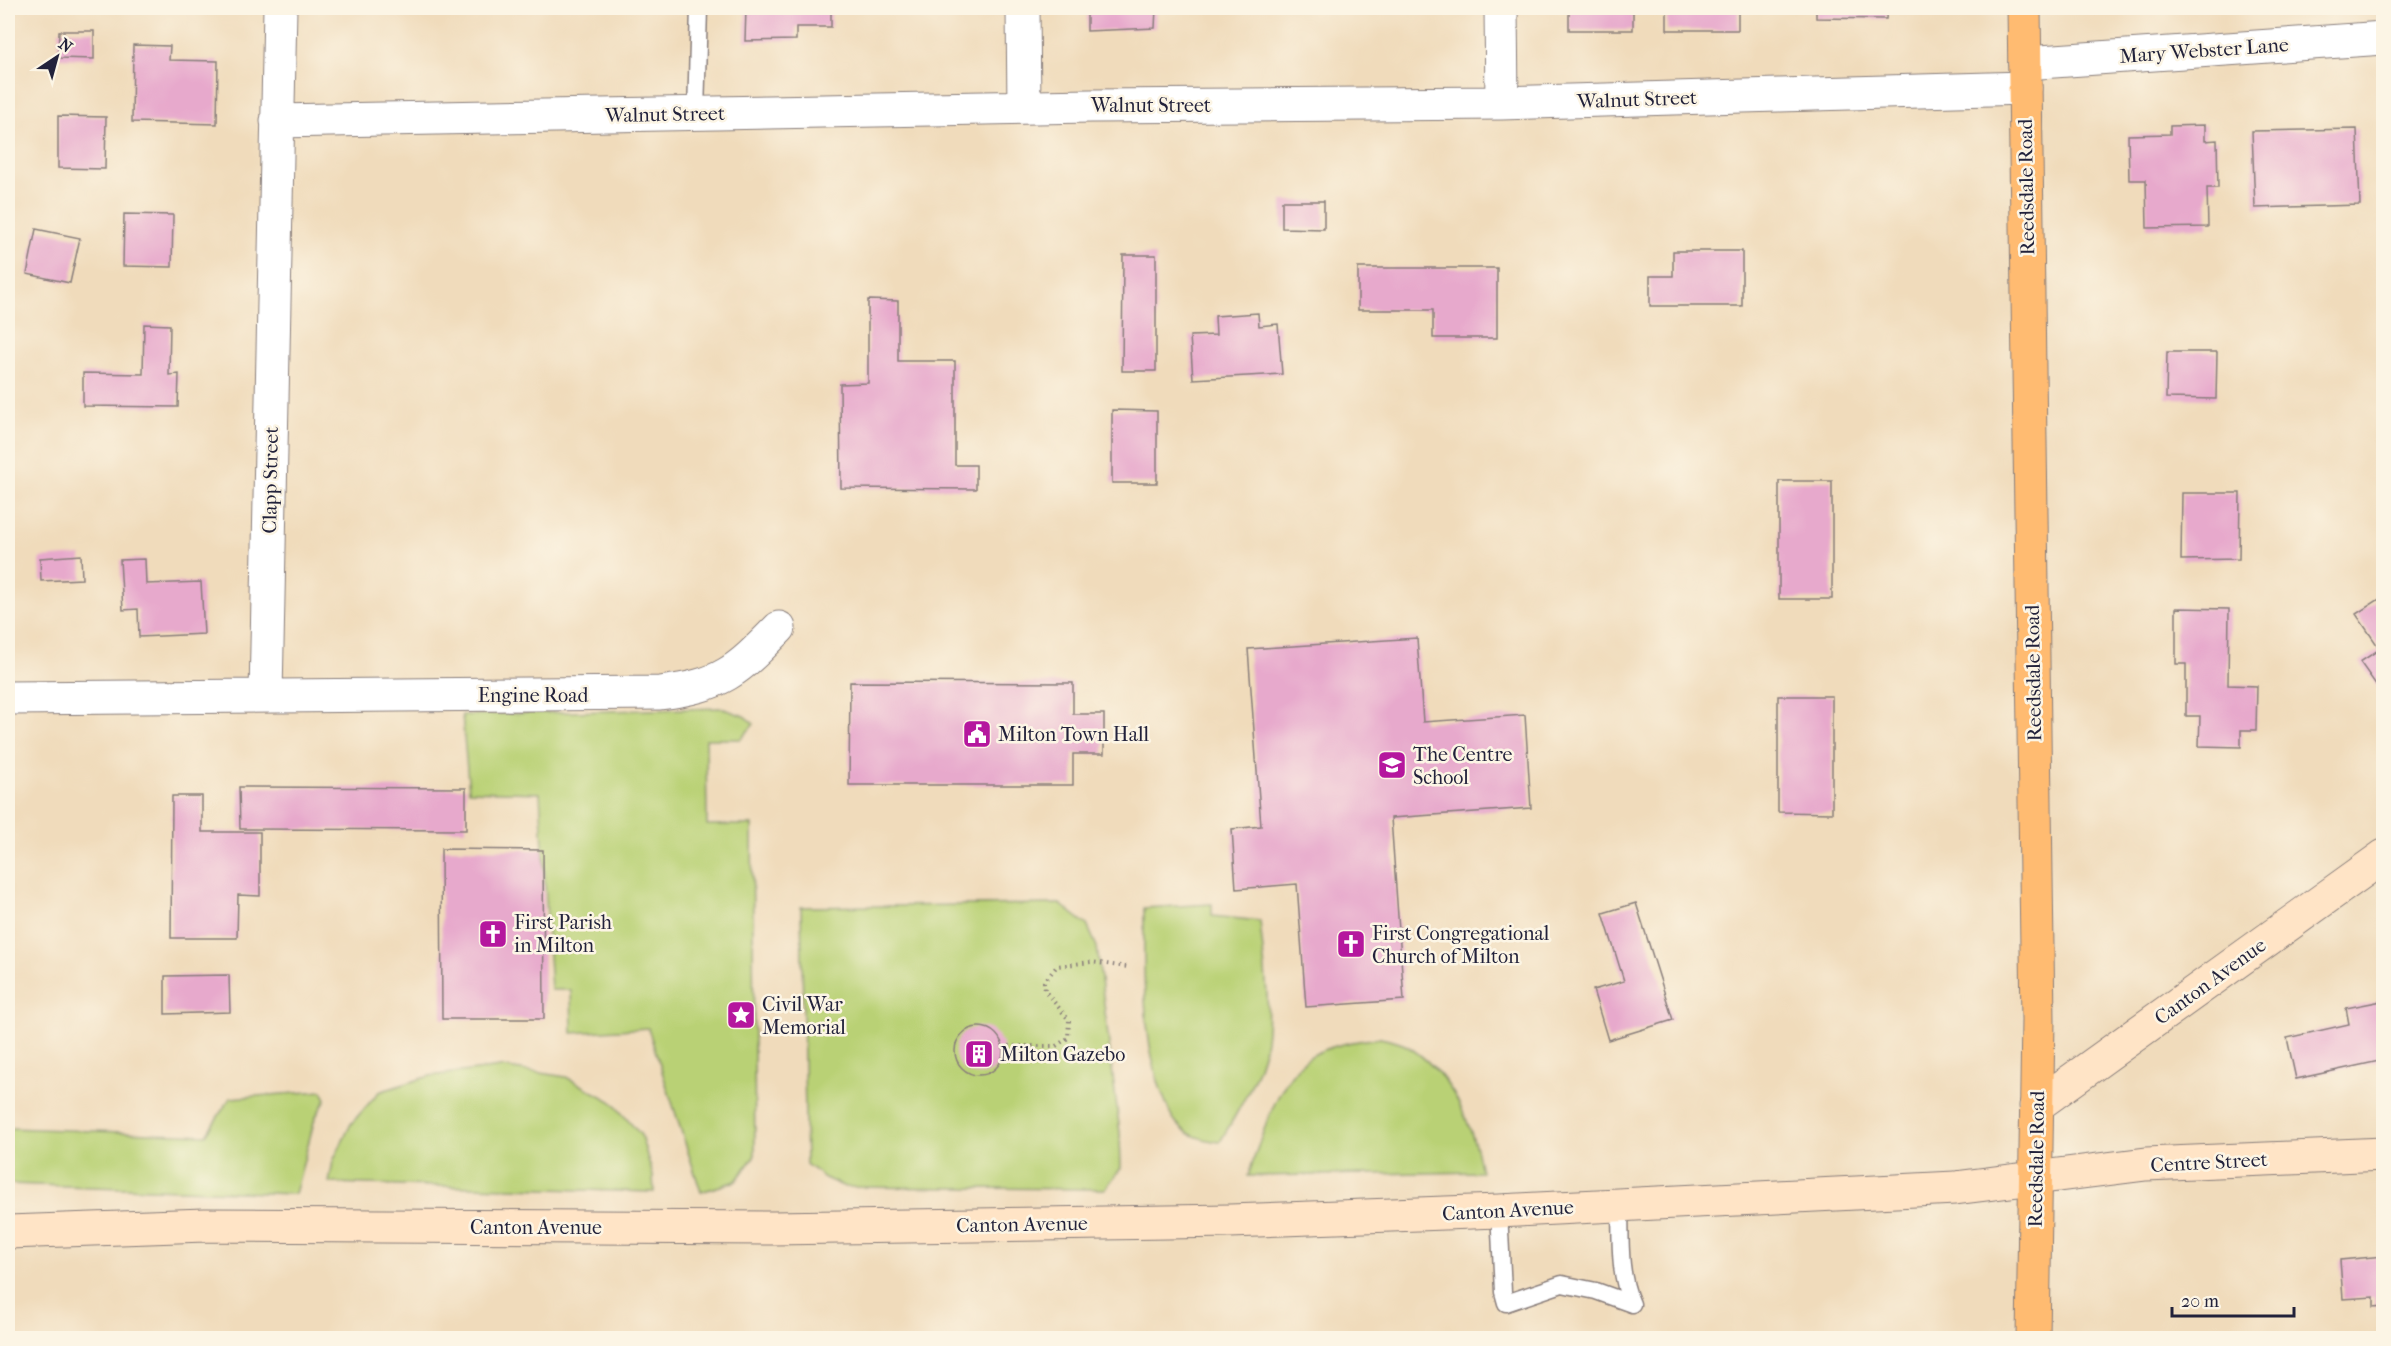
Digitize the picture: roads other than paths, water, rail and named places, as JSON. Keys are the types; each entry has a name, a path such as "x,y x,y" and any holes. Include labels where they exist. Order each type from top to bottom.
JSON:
{"main road":[{"name":"Reedsdale Road","path":"2024,8 2038,1020 2033,1338"},
{"name":"Canton Avenue","path":"2036,1106 2384,856"},
{"name":"Centre Street","path":"2035,1178 2146,1164 2384,1154"},
{"name":"Canton Avenue","path":"8,1232 205,1225 679,1228 1242,1220 1499,1211 1955,1188 2035,1178"}],"street":[{"name":"Clapp Street","path":"266,695 280,8"},
{"path":"1023,8 1023,107"},
{"path":"1501,8 1502,103"},
{"name":"Mary Webster Lane","path":"2025,75 2384,38"},
{"name":"Walnut Street","path":"277,121 1023,107 1502,103 2025,75"},
{"name":"Engine Road","path":"266,695 660,693 690,689 714,682 742,664 779,628"},
{"path":"8,698 266,695"}],"lane":[{"path":"696,113 699,8"},
{"path":"1499,1211 1503,1292 1506,1303 1562,1284 1596,1291 1632,1304 1626,1290 1621,1256 1620,1205"}],"place":[{"name":"Milton Town Hall","path":"977,734"},
{"name":"The Centre School","path":"1392,765"},
{"name":"First Parish in Milton","path":"493,934"},
{"name":"First Congregational Church of Milton","path":"1351,944"},
{"name":"Civil War Memorial","path":"741,1015"},
{"name":"Milton Gazebo","path":"979,1054"}]}
